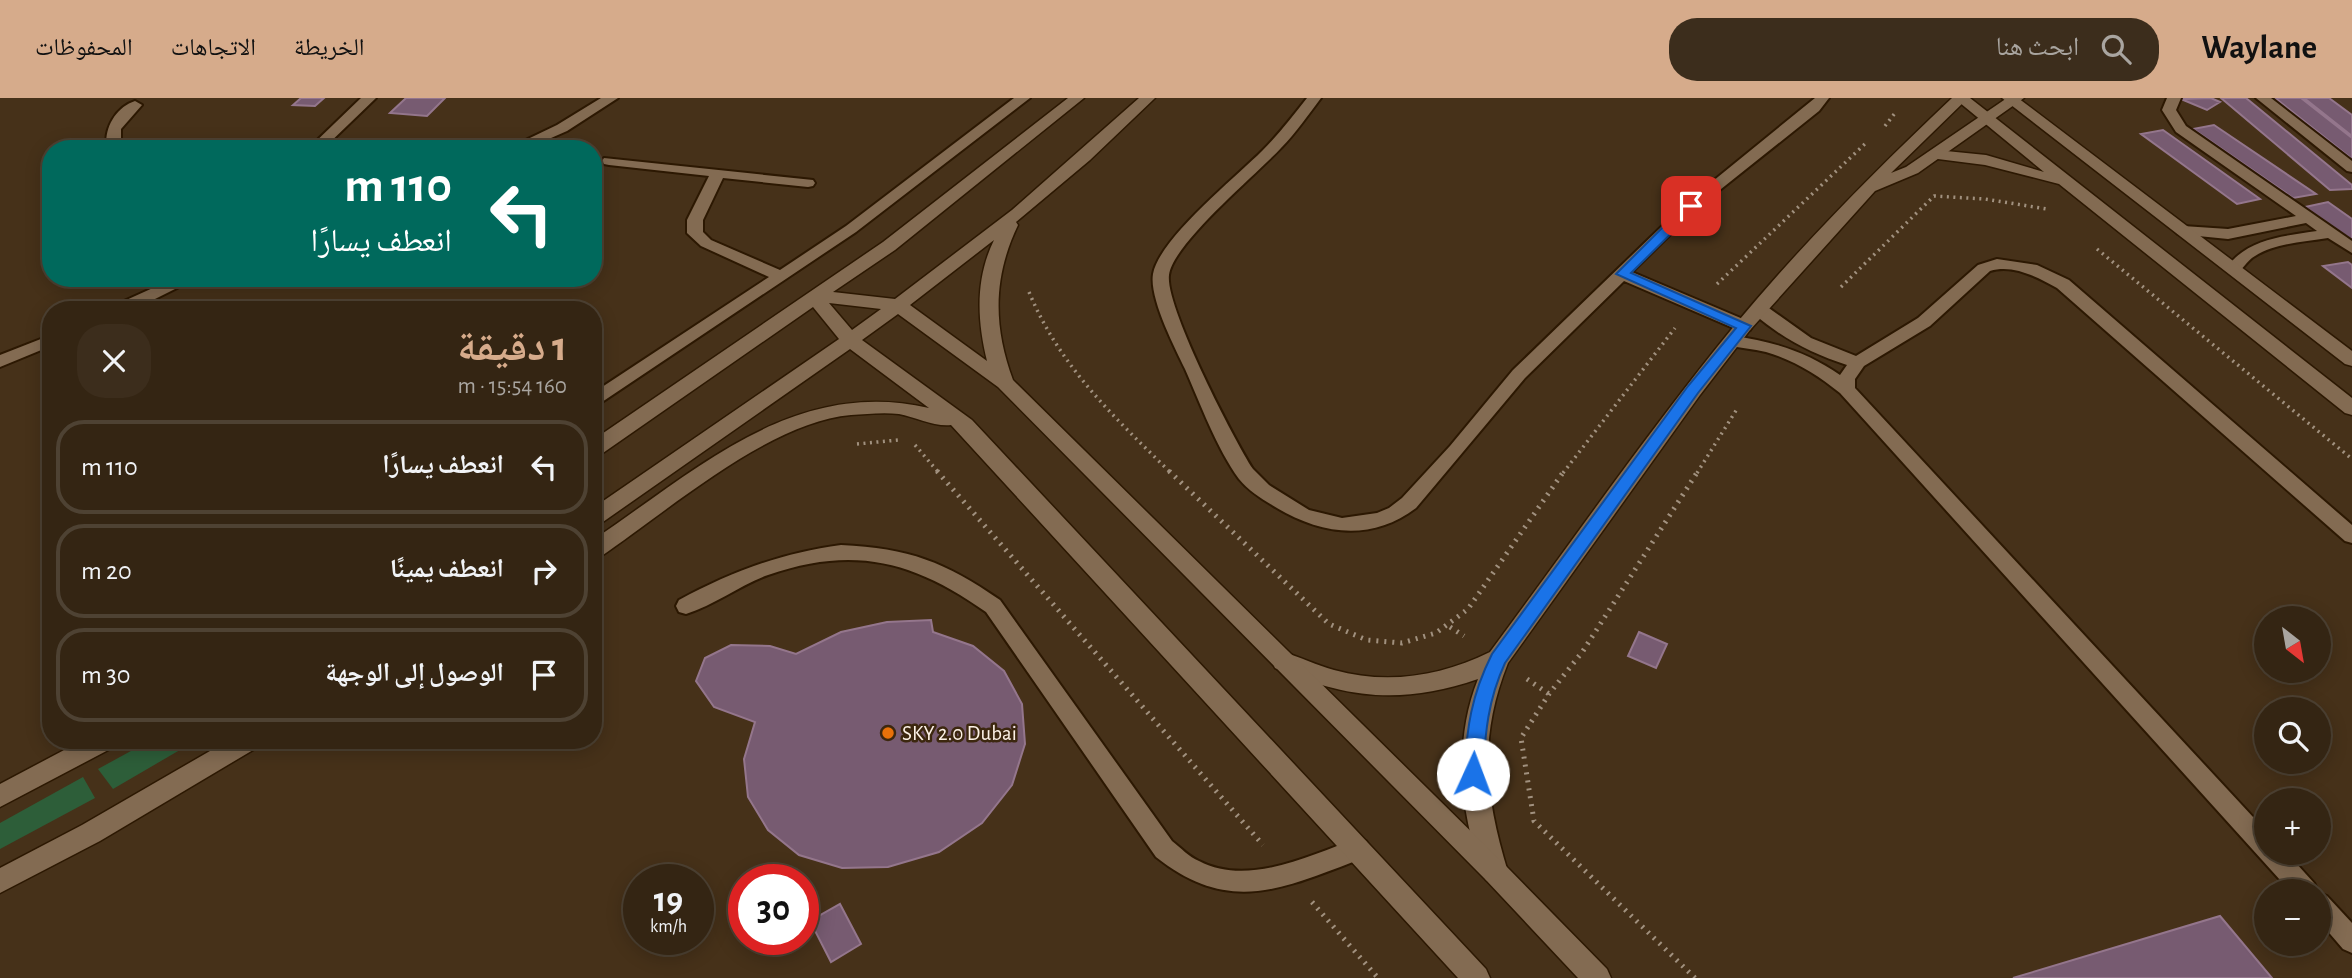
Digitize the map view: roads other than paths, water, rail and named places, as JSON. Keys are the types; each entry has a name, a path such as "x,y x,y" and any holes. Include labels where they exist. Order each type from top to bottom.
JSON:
{"street":[{"path":"602,444 889,246 1077,98"},
{"path":"602,513 850,340 1013,218 1149,98"},
{"path":"1495,872 1482,831 1474,792 1473,755 1476,720 1484,688 1498,659 1693,390 1738,333 1883,173 1961,98 2352,408"},
{"path":"1873,186 1901,176 1936,155 2013,99 2352,360"},
{"path":"1936,155 2010,165 2080,190"},
{"path":"1005,383 990,342 986,302 995,258 1013,218"},
{"path":"814,296 898,305 1005,383 1495,872 1597,978"},
{"path":"814,296 850,340 965,425 1476,978"},
{"path":"602,545 754,442 797,420 849,407 903,407 930,412 965,425"},
{"path":"1278,658 1332,680 1391,689 1421,687 1449,681 1476,672 1498,659"},
{"path":"0,796 89,749"},
{"path":"0,881 91,833 235,749"}],"lane":[{"path":"325,140 369,98"},
{"path":"535,140 562,128 611,98"},
{"path":"602,396 851,229 1023,98"},
{"path":"1314,98 1277,144 1213,206 1176,248 1166,261 1161,274 1168,310 1235,456 1246,474 1281,504 1304,516 1342,525 1379,520 1396,513 1409,503 1519,374 1691,206 1744,166 1814,108 1822,98"},
{"path":"2174,98 2169,110 2181,129 2352,248"},
{"path":"2263,98 2352,168"},
{"path":"113,140 115,127 135,105"},
{"path":"609,161 808,183"},
{"path":"718,174 695,220 695,233 706,243 781,276"},
{"path":"2183,231 2228,234 2309,218"},
{"path":"2234,270 2236,261 2255,249 2331,233"},
{"path":"1846,389 1846,379 1858,362 1924,322 1984,268 2014,264 2031,268 2063,284 2352,536"},
{"path":"1622,274 1738,333 1819,368 1846,389 2254,834"},
{"path":"138,301 167,287"},
{"path":"1760,310 1797,339 1836,356 1858,362"},
{"path":"0,361 42,344"},
{"path":"686,606 721,585 757,569 808,556 870,553 906,558 939,569 968,585 993,606 1164,849 1190,869 1222,880 1255,882 1358,849"},
{"path":"2283,865 2295,879"},
{"path":"2331,917 2352,941"}],"place":[{"name":"SKY 2.0 Dubai","path":"888,733"}]}
